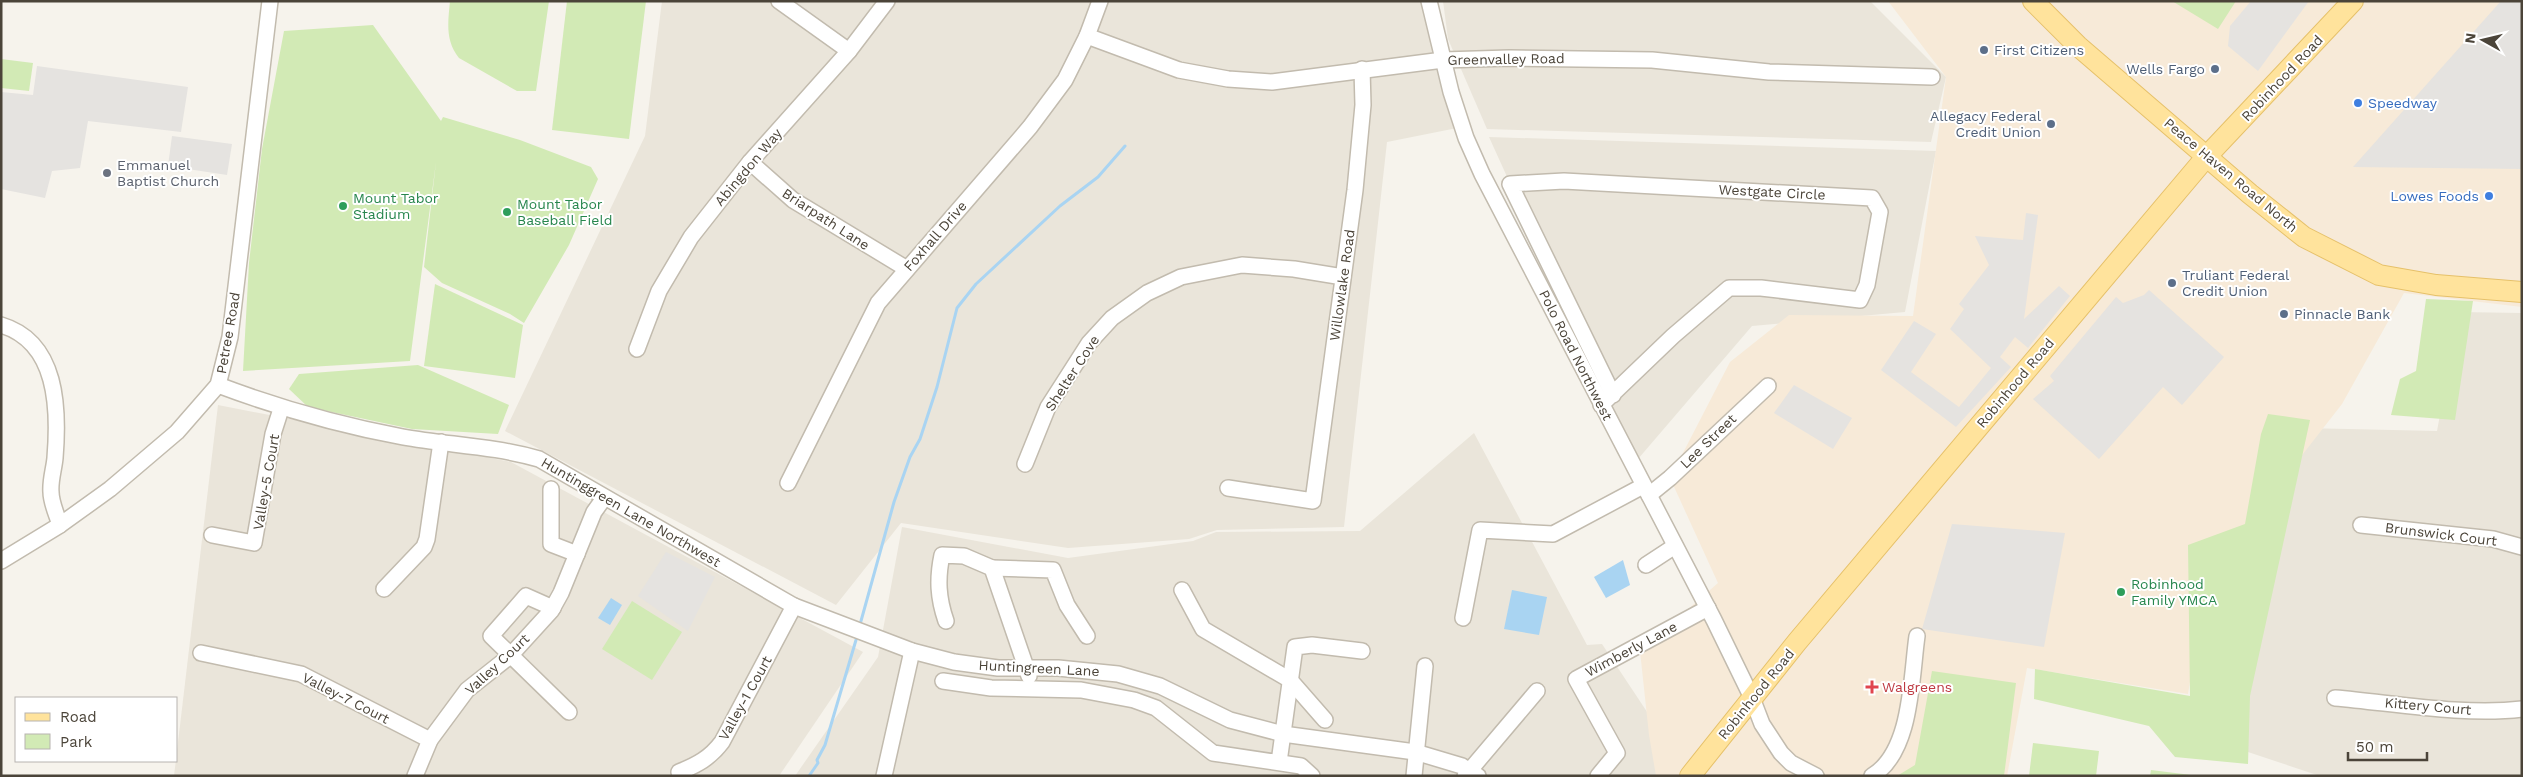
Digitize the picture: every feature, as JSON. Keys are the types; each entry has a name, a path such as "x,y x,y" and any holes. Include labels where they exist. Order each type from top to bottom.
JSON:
{"main road":[{"name":"Peace Haven Road North","path":"2033,1 2078,46 2250,194 2304,236 2379,275 2436,285 2522,292"},
{"name":"Robinhood Road","path":"1690,776 1752,698 2207,156 2353,1"}],"street":[{"name":"Petree Road","path":"1,561 60,525 150,457 177,432 218,385 230,337 270,1"},
{"path":"779,1 849,50"},
{"name":"Abingdon Way","path":"637,349 659,290 691,237 750,162 849,50 887,1"},
{"name":"Foxhall Drive","path":"788,483 878,302 1030,127 1065,80 1087,36 1100,1"},
{"name":"Polo Road Northwest","path":"1429,1 1462,127 1492,194 1607,400 1646,491 1708,608 1752,698 1762,724 1781,753 1799,768 1816,776"},
{"name":"Greenvalley Road","path":"1087,36 1179,70 1228,79 1272,82 1443,60 1509,58 1652,60 1769,72 1932,77"},
{"name":"Willowlake Road","path":"1228,488 1313,501 1343,277 1363,105 1362,69"},
{"name":"Briarpath Lane","path":"750,162 793,200 907,269"},
{"name":"Westgate Circle","path":"1510,184 1564,181 1872,198 1880,212 1867,285 1860,300 1761,288 1729,288 1672,336 1607,400"},
{"path":"1492,194 1510,184 1607,400"},
{"name":"Shelter Cove","path":"1025,464 1048,407 1089,343 1112,318 1147,293 1181,276 1242,265 1294,269 1343,277"},
{"path":"1,325 23,335 33,344 47,365 52,379 56,430 50,492 60,525"},
{"name":"Huntinggreen Lane Northwest","path":"218,385 281,409 403,436 491,448 539,459 794,606 858,630"},
{"name":"Lee Street","path":"1463,618 1480,530 1553,534 1646,491 1670,478 1768,386"},
{"name":"Valley-5 Court","path":"212,535 254,543 273,434 281,409"},
{"path":"384,589 424,547 441,442"},
{"path":"551,489 551,544 577,554"},
{"name":"Valley Court","path":"415,776 430,740 468,690 510,656 553,608 594,512 604,498"},
{"name":"Brunswick Court","path":"2361,524 2493,539 2522,547"},
{"path":"1646,565 1675,546"},
{"path":"946,621 939,593 938,575 942,555 964,556 992,568 1053,570 1067,605 1088,636"},
{"path":"992,568 1034,689"},
{"path":"1182,590 1203,629 1290,680 1325,720"},
{"path":"553,608 526,596 492,636 510,656 569,712"},
{"name":"Valley-1 Court","path":"679,772 701,763 722,742 794,606"},
{"name":"Wimberly Lane","path":"1598,776 1617,753 1576,679 1708,608"},
{"name":"Huntingreen Lane","path":"858,630 912,651 954,662 998,668 1066,668 1118,674 1160,686 1230,720 1283,734 1415,752 1471,774"},
{"path":"1872,776 1888,764 1900,743 1917,636"},
{"path":"1279,762 1295,647 1312,645 1362,651"},
{"path":"884,776 912,651"},
{"name":"Valley-7 Court","path":"201,653 301,674 430,740"},
{"path":"1414,776 1425,666"},
{"path":"943,682 991,688 1081,690 1134,700 1156,708 1213,753 1301,766 1312,776"},
{"path":"1471,774 1537,691"},
{"name":"Kittery Court","path":"2335,698 2459,709 2504,711 2522,709"}],"shaded area":[{"path":"662,1 1425,1 1462,127 1387,142 1344,527 1217,530 1189,539 1068,548 901,523 836,605 505,431 645,136"},
{"path":"1443,1 1870,1 1946,77 1931,142 1487,129 1448,39"},
{"path":"1888,1 2522,1 2522,307 2404,293 2342,404 2207,577 2188,694 2027,668 2007,776 1656,776 1649,735 1640,651 1718,583 1670,478 1730,362 1789,315 1913,316 1946,77"},
{"path":"2251,1 2309,1 2258,71 2228,46 2230,26"},
{"path":"2501,1 2522,1 2522,169 2353,167"},
{"path":"37,66 188,87 181,132 88,121 80,168 52,171 45,198 1,189 1,92 33,95"},
{"path":"172,136 232,144 227,175 168,166"},
{"path":"1489,137 1936,151 1905,312 1752,326 1632,466 1601,384"},
{"path":"2026,213 2038,215 2024,319 2059,286 2070,296 2028,348 2015,337 2000,357 2011,367 1956,427 1881,370 1914,321 1936,334 1911,372 1959,407 1991,368 1950,329 1964,309 1959,304 1989,265 1975,236 2023,240"},
{"path":"2149,290 2224,357 2182,405 2163,387 2099,459 2033,399 2054,381 2050,376 2116,297 2123,303 2144,295"},
{"path":"2459,312 2522,313 2522,776 2320,776 2239,749 2303,428 2437,431"},
{"path":"1794,385 1852,418 1833,449 1774,413"},
{"path":"218,405 511,462 863,652 779,776 174,776 176,762 178,762 178,742"},
{"path":"1474,433 1587,645 1602,644 1677,757 1662,776 795,776 878,657 902,527 1068,558 1193,541 1216,532 1360,531"},
{"path":"1952,524 2065,533 2044,647 1922,629"},
{"path":"666,552 715,577 688,631 638,596"}],"green space":[{"path":"450,1 549,1 536,91 517,91 459,58 449,38"},
{"path":"567,1 646,1 629,139 552,130"},
{"path":"2172,1 2236,1 2218,29"},
{"name":"Mount Tabor Stadium","path":"373,25 441,121 443,117 520,140 591,167 598,179 569,245 524,323 510,314 442,283 424,267 436,162 410,361 243,371 249,263 262,149 284,31"},
{"path":"1,59 33,63 29,91 1,88"},
{"path":"435,284 523,325 515,378 424,366"},
{"path":"2426,299 2473,301 2455,420 2391,415 2400,379 2416,371"},
{"path":"418,365 509,405 498,434 412,429 308,407 289,389 299,374"},
{"path":"2268,414 2310,420 2250,696 2248,764 2175,757 2149,726 2034,699 2035,669 2190,696 2188,545 2245,524 2261,434"},
{"path":"632,601 682,632 652,680 602,649"},
{"path":"1932,671 2016,683 2004,776 1897,776 1915,765"},
{"path":"2033,743 2099,751 2096,776 2029,776"},
{"path":"2151,770 2199,776 2150,776"}],"water":[{"path":"1623,560 1630,585 1606,598 1594,577"},
{"path":"1512,590 1547,597 1539,635 1504,629"},
{"path":"611,598 622,605 610,625 598,618"}],"waterway":[{"path":"861,621 894,502 910,457 920,439 937,387 957,308 976,284 1060,206 1098,177 1125,146"},
{"path":"809,776 818,763 817,760 825,745 856,640"}],"place":[{"name":"First Citizens","path":"1984,50"},
{"name":"Wells Fargo","path":"2215,69"},
{"name":"Speedway","path":"2358,103"},
{"name":"Allegacy Federal Credit Union","path":"2051,124"},
{"name":"Emmanuel Baptist Church","path":"107,173"},
{"name":"Lowes Foods","path":"2489,196"},
{"name":"Mount Tabor Stadium","path":"343,206"},
{"name":"Mount Tabor Baseball Field","path":"507,212"},
{"name":"Truliant Federal Credit Union","path":"2172,283"},
{"name":"Pinnacle Bank","path":"2284,314"},
{"name":"Robinhood Family YMCA","path":"2121,592"},
{"name":"Walgreens","path":"1872,687"}]}
